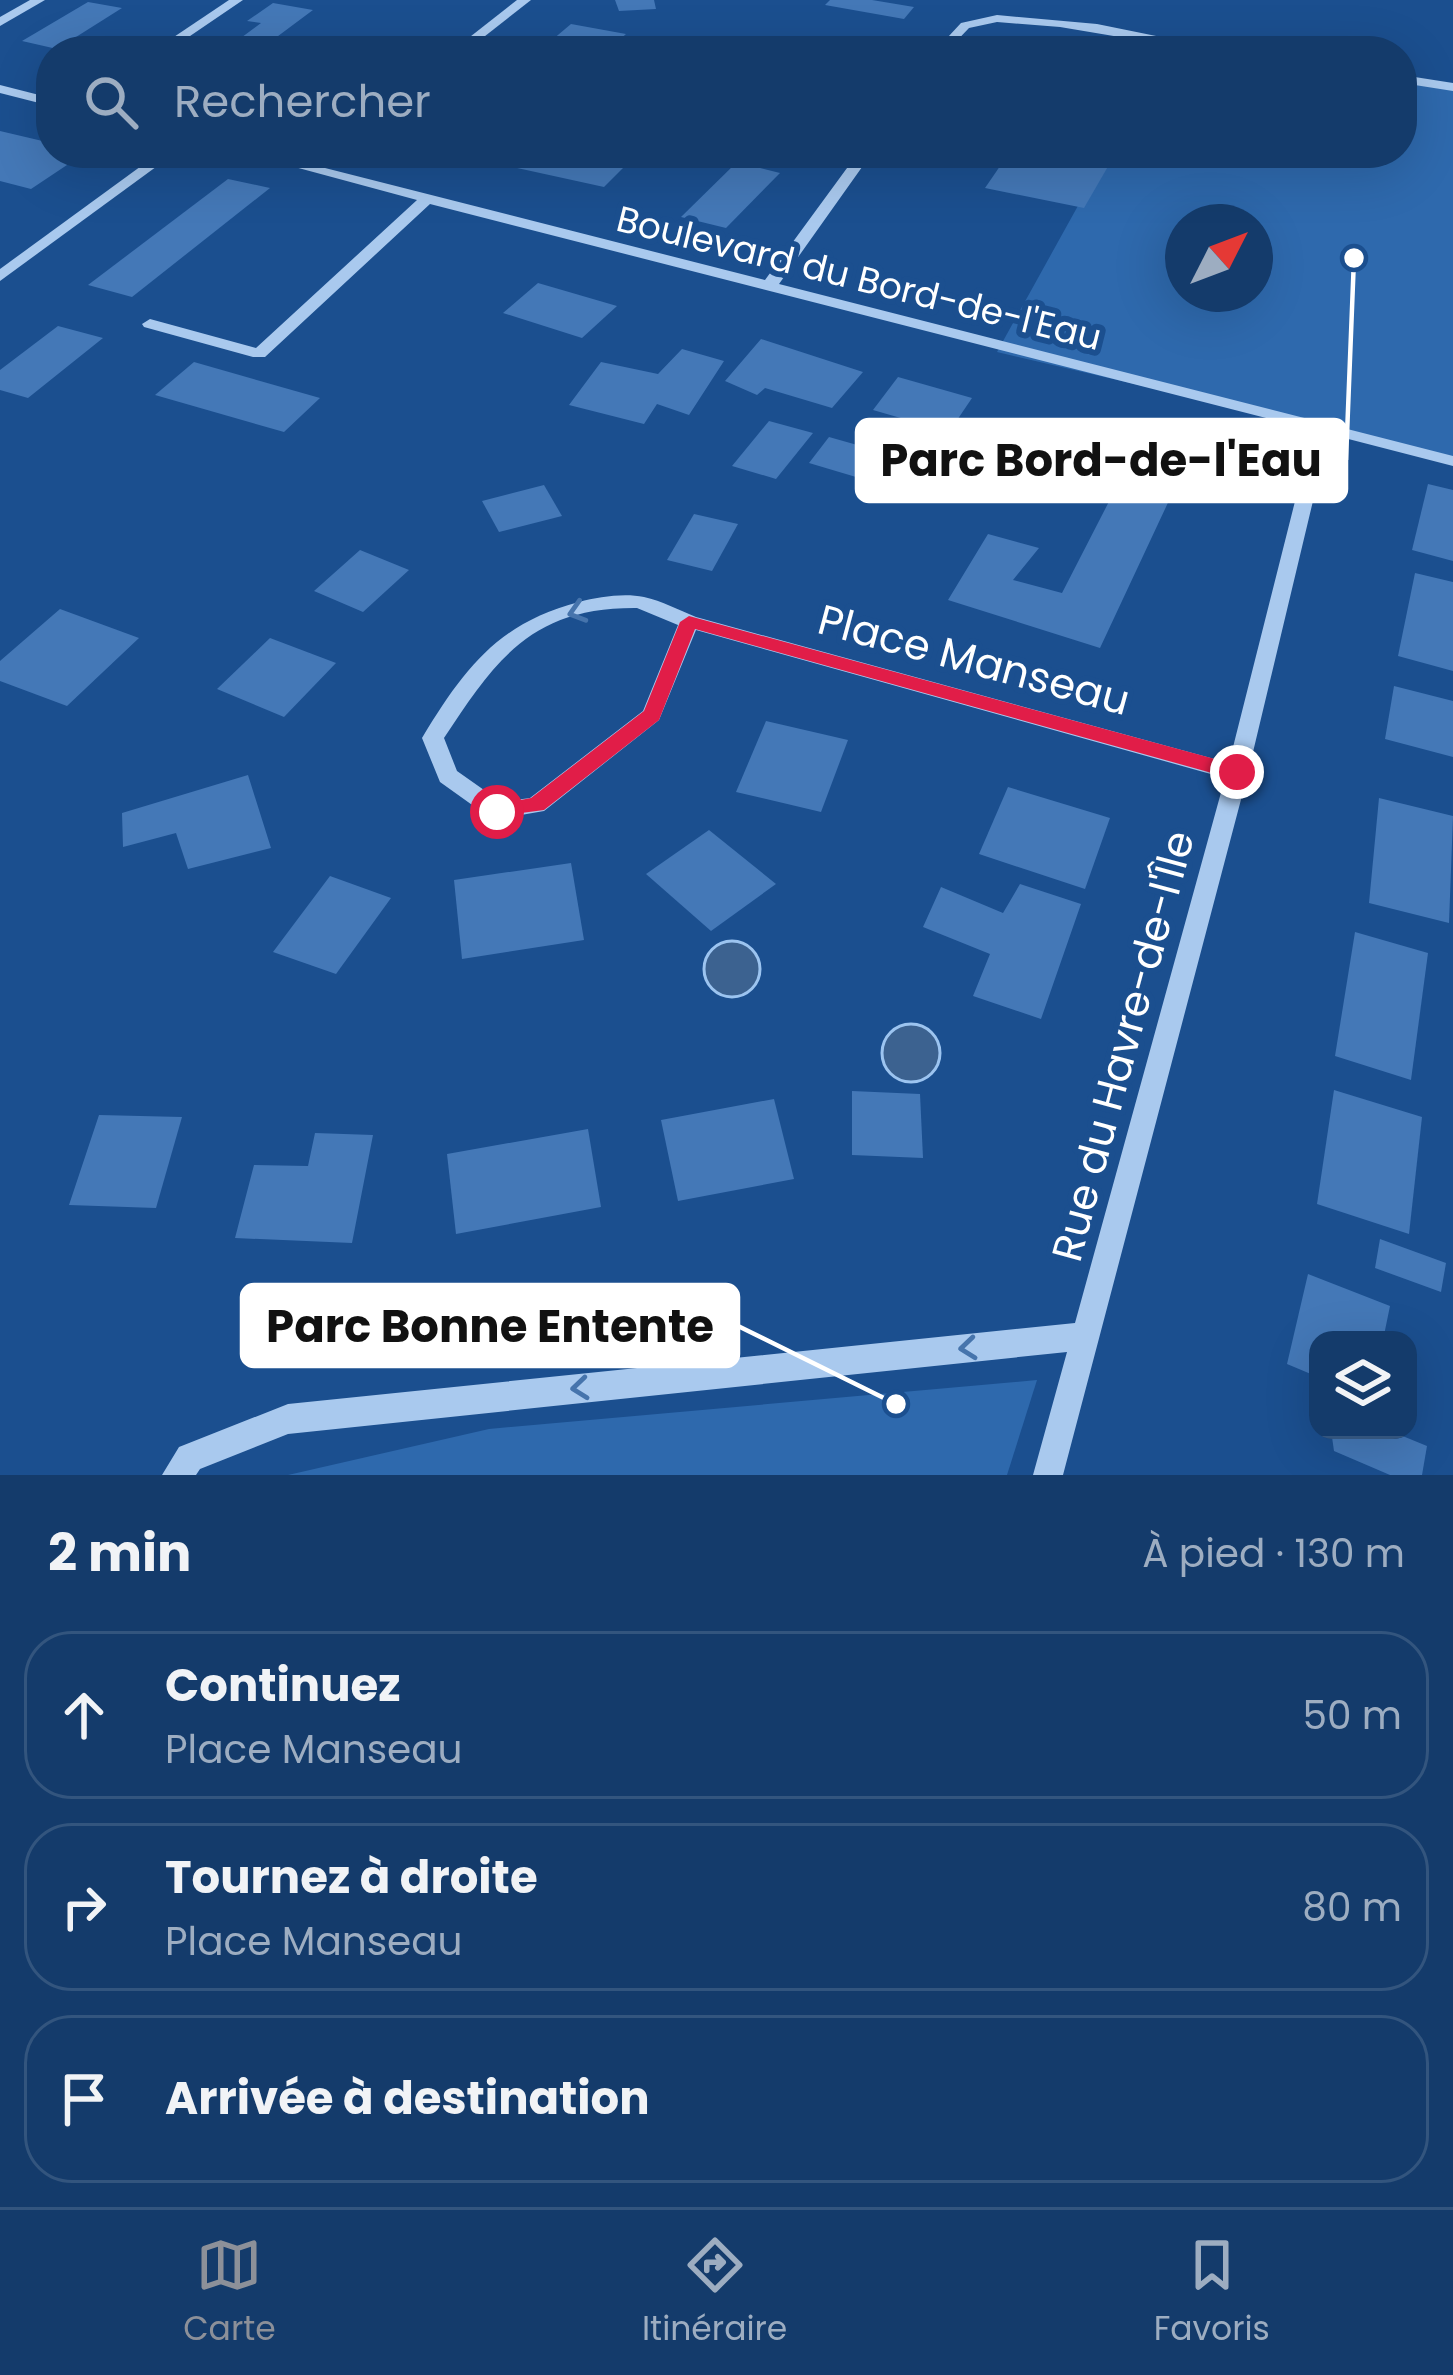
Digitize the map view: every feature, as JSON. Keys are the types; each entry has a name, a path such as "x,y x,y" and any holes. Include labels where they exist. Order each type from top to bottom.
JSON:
{"street":[{"path":"0,22 39,0"},
{"path":"182,36 237,0"},
{"path":"478,36 525,0"},
{"path":"955,36 965,26 998,20 1132,36"},
{"path":"1417,82 1453,87"},
{"path":"0,88 36,98"},
{"path":"0,276 148,168"},
{"name":"Boulevard du Bord-de-l'Eau","path":"310,168 1453,461"},
{"path":"769,286 854,168"},
{"path":"150,324 259,354 428,198"},
{"name":"Rue du Havre-de-l'Île","path":"1048,1475 1237,772 1322,427"},
{"name":"Place Manseau","path":"689,622 652,715 536,805 497,812 448,776 434,738 479,671 508,640 549,620 602,604 640,602 689,622 1237,772"},
{"path":"177,1475 190,1458 288,1419 1084,1336"}],"shaded area":[{"path":"1417,79 1453,85 1453,458 997,352 1099,168 1417,168"},
{"path":"732,941 752,949 760,969 752,989 732,997 712,989 704,969 712,949"},
{"path":"911,1024 932,1032 940,1053 932,1074 911,1082 890,1074 882,1053 890,1032"},
{"path":"1037,1380 1007,1475 288,1475 489,1429"}],"building":[{"path":"615,0 654,0 656,9 619,11"},
{"path":"830,0 914,7 904,19 825,5"},
{"path":"88,2 122,8 78,36 36,36 36,44 22,41"},
{"path":"273,3 313,10 278,36 243,36 261,23 247,21"},
{"path":"571,24 626,34 624,36 557,36"},
{"path":"0,131 36,139 36,168 62,168 31,189 0,181"},
{"path":"518,168 623,168 604,187"},
{"path":"731,168 780,173 726,228 681,217"},
{"path":"999,168 1107,168 1084,208 985,188"},
{"path":"228,179 270,188 132,297 88,285"},
{"path":"538,283 617,306 582,338 503,313"},
{"path":"58,326 103,338 28,398 0,390 0,370"},
{"path":"761,339 863,372 832,408 765,388 757,395 725,381"},
{"path":"682,349 724,361 689,415 657,404 644,424 569,405 601,362 658,374"},
{"path":"194,362 320,398 284,432 155,395"},
{"path":"898,377 972,398 949,432 873,410"},
{"path":"769,421 813,433 776,479 732,466"},
{"path":"1070,434 1187,462 1100,648 948,600 988,534 1039,548 1013,580 1062,593 1118,484 1049,465"},
{"path":"829,437 875,450 856,477 809,463"},
{"path":"1428,484 1453,490 1453,561 1412,550"},
{"path":"544,485 562,516 499,532 482,501"},
{"path":"694,514 738,524 712,571 667,560"},
{"path":"360,550 409,570 363,612 314,591"},
{"path":"1415,573 1453,582 1453,671 1398,656"},
{"path":"60,609 139,638 67,706 0,681 0,661"},
{"path":"270,638 336,663 284,717 217,689"},
{"path":"1394,686 1453,701 1453,757 1385,739"},
{"path":"766,721 848,740 821,812 736,792"},
{"path":"248,775 271,848 188,869 176,833 123,847 122,813"},
{"path":"1008,787 1110,818 1085,889 979,854"},
{"path":"1379,798 1453,816 1449,923 1369,903"},
{"path":"709,830 776,884 711,931 646,874"},
{"path":"571,863 584,940 462,959 454,880"},
{"path":"330,876 391,898 336,974 273,952"},
{"path":"1020,884 1081,904 1041,1019 973,996 990,954 923,927 941,887 1003,913"},
{"path":"1355,932 1428,953 1411,1080 1335,1056"},
{"path":"1334,1090 1422,1117 1409,1234 1317,1204"},
{"path":"852,1091 920,1094 923,1158 852,1155"},
{"path":"774,1099 794,1179 678,1201 661,1120"},
{"path":"99,1115 182,1117 156,1208 69,1205"},
{"path":"588,1129 601,1207 456,1234 447,1154"},
{"path":"315,1133 373,1135 352,1243 235,1238 254,1165 308,1166"},
{"path":"1380,1239 1446,1263 1441,1292 1375,1268"},
{"path":"1308,1274 1390,1306 1385,1331 1309,1331 1309,1373 1287,1364"},
{"path":"1332,1439 1410,1439 1427,1446 1422,1475 1390,1475 1334,1451"}],"place":[{"name":"Parc Bord-de-l'Eau","path":"1354,258"},
{"name":"Parc Bonne Entente","path":"896,1404"}],"route":[{"path":"497,812 536,805 652,715 689,622 1237,772"}]}
